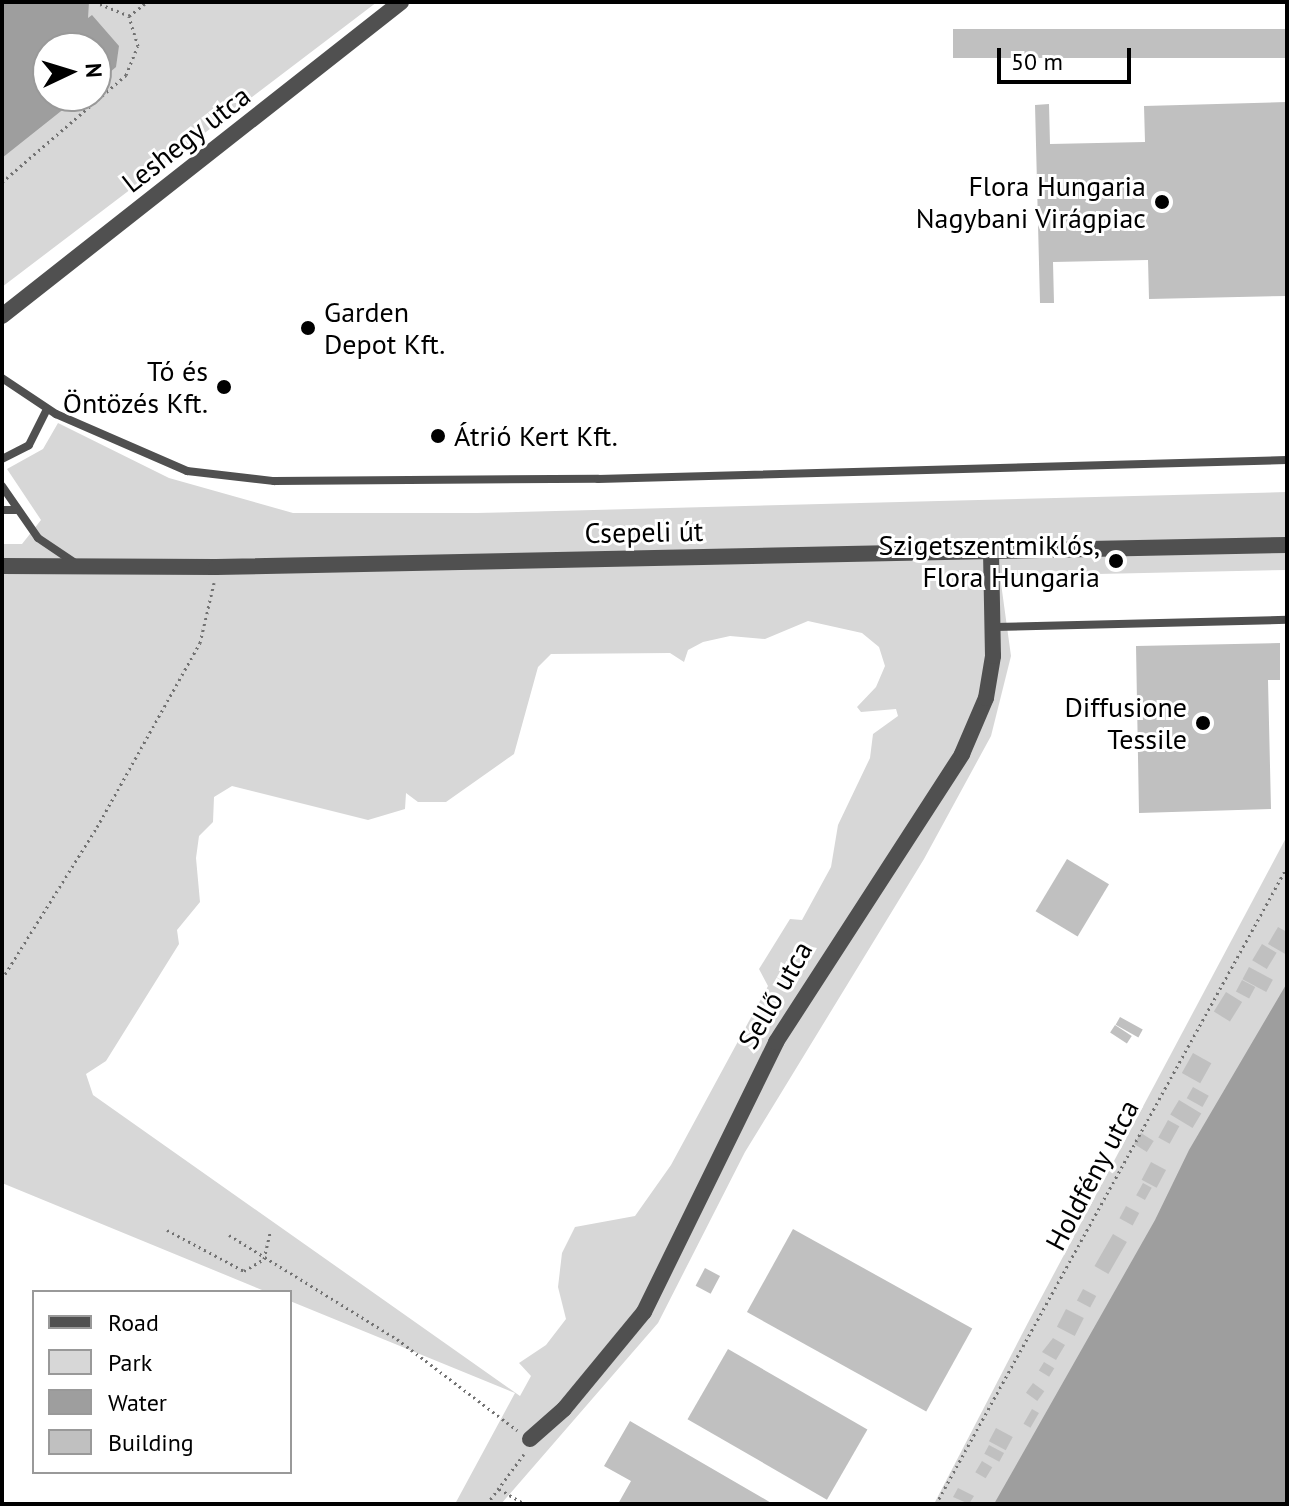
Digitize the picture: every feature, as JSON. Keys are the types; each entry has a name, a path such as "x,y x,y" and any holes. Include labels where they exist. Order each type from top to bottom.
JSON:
{"street":[{"name":"Leshegy utca","path":"2,316 401,2"},
{"name":"Csepeli út","path":"2,566 216,567 1287,545"},
{"name":"Sellő utca","path":"530,1439 564,1409 644,1312 776,1042 969,740 986,698 994,627 991,550"}],"lane":[{"path":"3,380 47,409 187,471 274,481 598,479 1287,460"},
{"path":"2,459 29,445 47,409"},
{"path":"2,487 38,538 79,565"},
{"path":"2,510 16,510"},
{"path":"994,627 1287,620"}],"path":[{"path":"129,16 147,2"},
{"path":"179,2 197,2"},
{"path":"100,4 129,16"},
{"path":"2,182 126,75 138,46 129,16"},
{"path":"2,979 97,827 200,643 216,567"},
{"name":"Holdfény utca","path":"936,1504 1287,867"},
{"path":"167,1230 239,1271 250,1270 264,1259 270,1232"},
{"path":"229,1235 397,1339 530,1439 517,1468 487,1504"},
{"path":"499,1489 525,1504"}],"green space":[{"path":"2,2 377,2 2,287"},
{"path":"58,423 169,478 293,513 477,513 1287,492 1287,570 1000,576 1011,656 991,736 924,859 745,1152 658,1323 501,1504 455,1504 515,1393 292,1302 292,1290 262,1290 2,1183 2,544 22,544 41,520 7,469 43,449","holes":["808,621 862,633 879,647 885,666 876,687 857,707 861,712 896,709 898,716 873,734 870,758 838,825 831,867 802,920 790,919 759,969 768,986 671,1165 635,1216 575,1227 562,1253 558,1287 566,1319 546,1345 519,1363 531,1376 520,1396 93,1095 86,1074 106,1061 179,944 177,930 200,902 196,858 199,836 213,822 214,797 232,786 368,820 405,809 406,793 418,802 446,802 514,754 538,667 551,654 670,653 684,662 688,650 703,642 730,636 765,639"]},
{"path":"1287,836 1287,1504 934,1504 1032,1315"}],"water":[{"path":"2,2 89,2 88,18 92,15 107,32 32,32 32,112 60,112 2,158"},
{"path":"112,38 119,46 116,67 112,70"},
{"path":"1287,983 1287,1504 994,1504 1155,1220 1189,1150"}],"building":[{"path":"953,29 1287,29 1287,58 953,58"},
{"name":"Flora Hungaria Nagybani Virágpiac","path":"1287,102 1287,296 1149,299 1148,260 1053,262 1054,303 1040,303 1035,105 1049,104 1050,144 1145,142 1144,106"},
{"name":"Diffusione Tessile","path":"1280,643 1280,680 1268,680 1271,809 1139,813 1136,646"},
{"path":"1067,859 1109,884 1078,937 1036,911"},
{"path":"1278,927 1287,932 1287,955 1268,944"},
{"path":"1262,944 1277,953 1267,969 1252,960"},
{"path":"1249,967 1273,980 1266,992 1242,979"},
{"path":"1242,980 1255,987 1249,999 1236,991"},
{"path":"1226,992 1242,1002 1230,1022 1214,1012"},
{"path":"1120,1017 1143,1030 1138,1037 1116,1025"},
{"path":"1115,1025 1132,1036 1127,1043 1110,1033"},
{"path":"1193,1053 1211,1063 1200,1083 1182,1073"},
{"path":"1193,1087 1209,1096 1202,1107 1187,1098"},
{"path":"1179,1100 1201,1113 1193,1128 1170,1115"},
{"path":"1168,1120 1179,1126 1170,1144 1158,1137"},
{"path":"1141,1133 1154,1141 1147,1152 1134,1144"},
{"path":"1151,1162 1166,1170 1157,1188 1142,1180"},
{"path":"1143,1183 1152,1188 1145,1200 1136,1195"},
{"path":"1126,1206 1139,1213 1133,1225 1119,1218"},
{"path":"793,1229 972,1328 926,1411 747,1312"},
{"path":"1113,1234 1127,1242 1108,1274 1094,1266"},
{"path":"705,1268 720,1276 711,1294 696,1286"},
{"path":"1083,1289 1096,1296 1090,1308 1077,1300"},
{"path":"1066,1309 1084,1318 1075,1336 1057,1327"},
{"path":"1053,1338 1065,1345 1056,1360 1042,1352"},
{"path":"728,1349 867,1430 827,1500 688,1419"},
{"path":"1044,1362 1054,1368 1049,1377 1039,1371"},
{"path":"1033,1383 1044,1391 1037,1401 1026,1393"},
{"path":"1032,1409 1039,1413 1030,1428 1024,1424"},
{"path":"630,1421 773,1504 618,1504 631,1481 604,1466"},
{"path":"996,1428 1013,1437 1006,1450 989,1441"},
{"path":"989,1445 1004,1453 999,1462 984,1454"},
{"path":"982,1461 992,1467 986,1478 975,1472"},
{"path":"958,1488 974,1496 969,1504 953,1497"}],"place":[{"name":"Flora Hungaria Nagybani Virágpiac","path":"1162,202"},
{"name":"Garden Depot Kft.","path":"308,328"},
{"name":"Tó és Öntözés Kft.","path":"224,387"},
{"name":"Átrió Kert Kft.","path":"438,436"},
{"name":"Szigetszentmiklós, Flora Hungaria","path":"1116,561"},
{"name":"Diffusione Tessile","path":"1203,723"}]}
